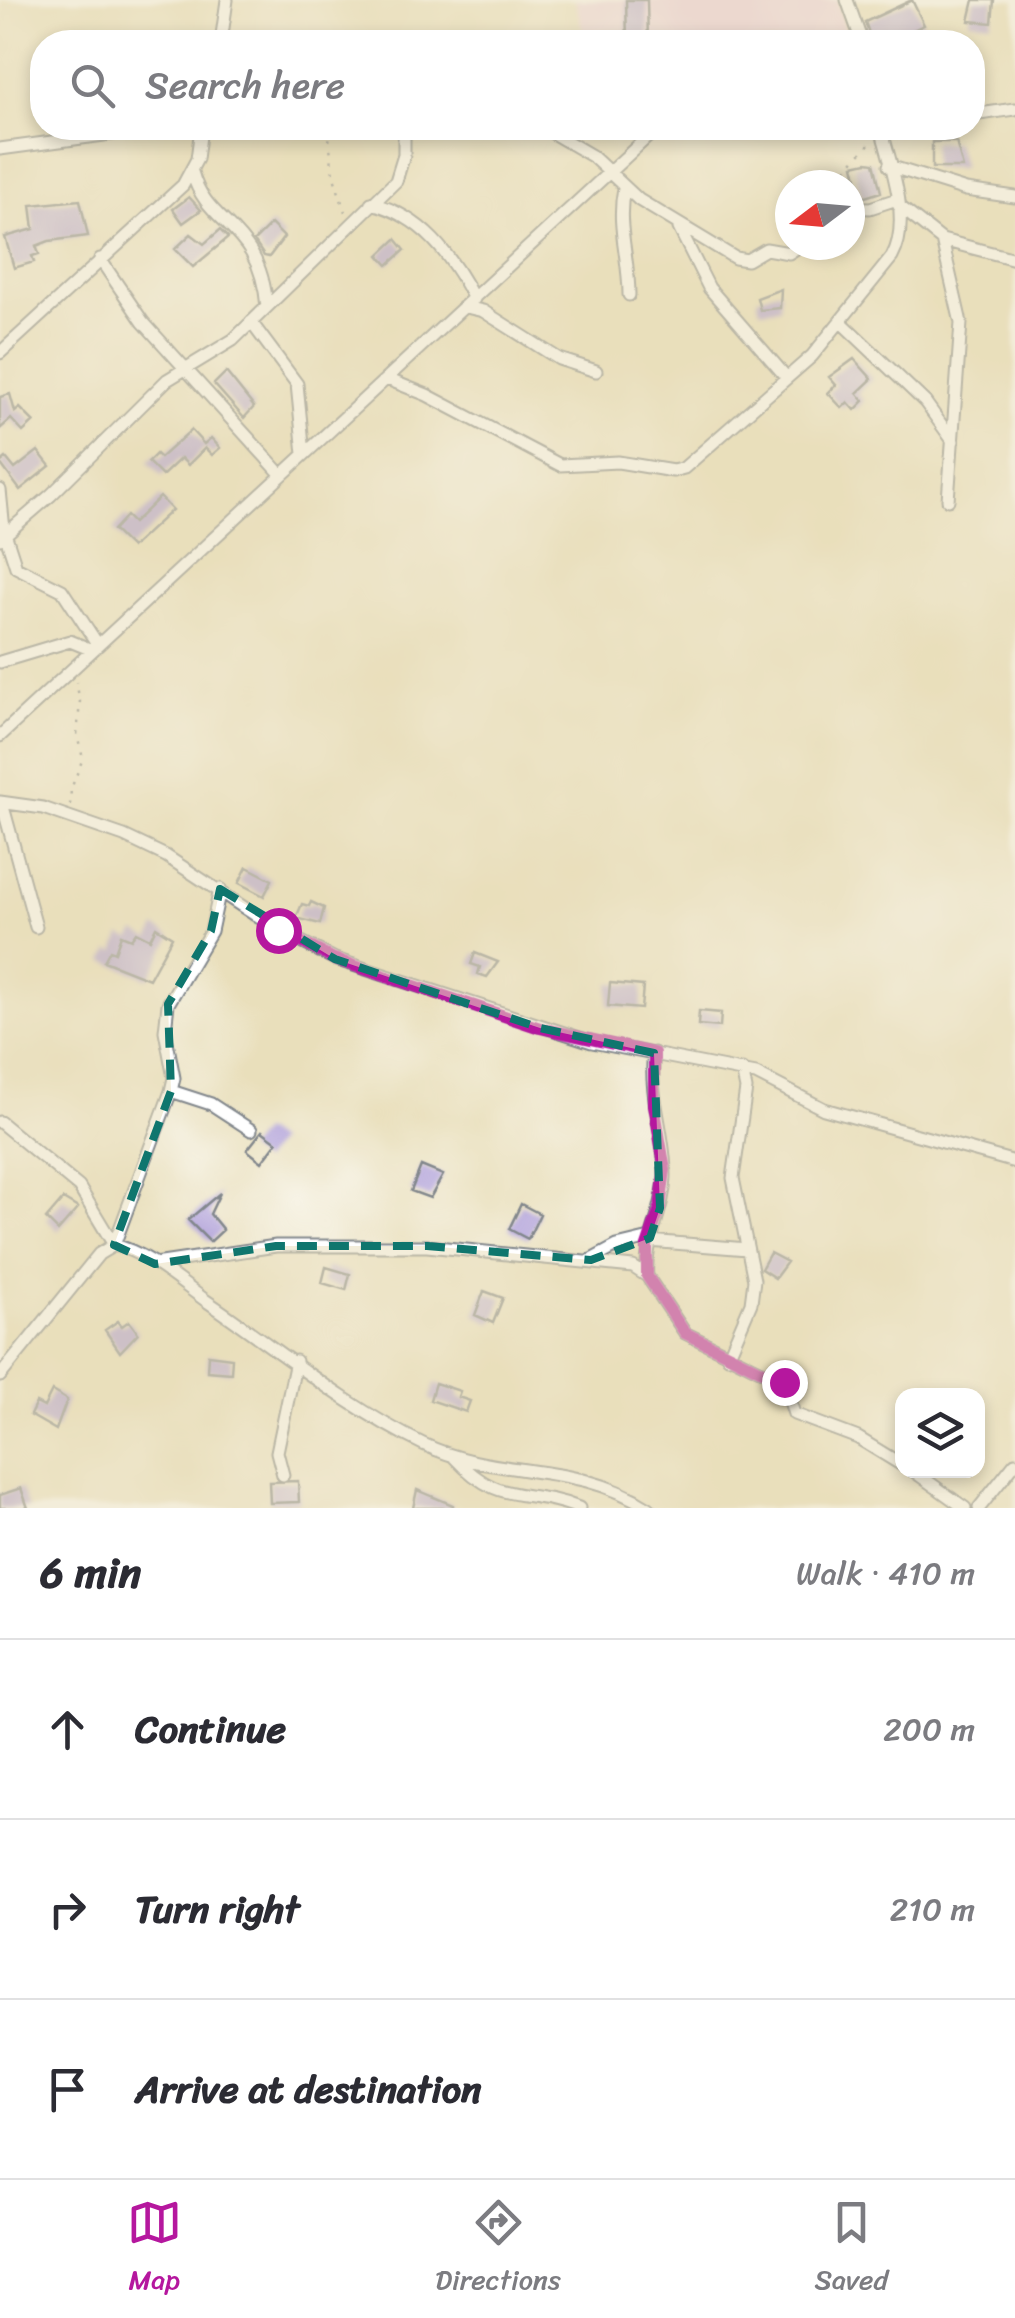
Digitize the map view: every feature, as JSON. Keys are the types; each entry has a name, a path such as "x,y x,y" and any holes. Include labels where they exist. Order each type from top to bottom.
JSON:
{"street":[{"path":"223,30 227,0"},
{"path":"846,0 857,30"},
{"path":"985,113 1015,109"},
{"path":"0,149 67,140"},
{"path":"0,353 192,172 198,140"},
{"path":"3,538 184,368 220,350 251,322 396,181 402,168 403,140"},
{"path":"565,140 592,156 624,188 676,224 740,260 762,250 775,251"},
{"path":"0,736 644,140"},
{"path":"387,379 441,402 560,465 618,462 673,471 700,458 742,413 787,378 841,322 900,243 898,203 884,140"},
{"path":"890,166 978,194 1015,198"},
{"path":"192,172 205,198 253,250 263,275 266,307"},
{"path":"624,188 618,222 628,248 629,295"},
{"path":"865,207 898,203"},
{"path":"898,203 942,240 1015,259"},
{"path":"370,204 387,208 446,249 470,303 559,358 596,371"},
{"path":"676,224 709,288 787,378"},
{"path":"942,240 961,323 948,500"},
{"path":"100,259 143,322 282,475"},
{"path":"251,322 297,384 304,454"},
{"path":"841,322 925,402 953,441"},
{"path":"0,490 3,538 20,570 42,576 62,590 95,648"},
{"path":"0,662 70,642 95,648"},
{"path":"36,927 1,802 43,808 124,836 220,889 278,930 334,959 540,1028 772,1078 824,1109 1014,1161"},
{"path":"0,1376 100,1254 114,1245 174,1078 165,1032 168,1004 211,931 220,889"},
{"path":"647,1276 650,1239 660,1208 665,1170 654,1105 654,1053"},
{"path":"728,1357 751,1303 754,1280 733,1178 746,1089 742,1070"},
{"path":"171,1091 211,1104 251,1130"},
{"path":"0,1122 79,1187 114,1245 155,1264 392,1427 454,1457 603,1482 649,1508"},
{"path":"590,1260 617,1246 650,1239 747,1249"},
{"path":"155,1264 294,1246 427,1246 634,1267 647,1276 685,1333 784,1382 794,1414 858,1438 895,1461"},
{"path":"283,1476 276,1452 296,1361"},
{"path":"454,1457 477,1482 497,1492 579,1508"},
{"path":"979,1508 1015,1462"},
{"path":"923,1478 965,1508"}],"path":[{"path":"330,140 345,229"},
{"path":"843,170 872,140"},
{"path":"341,198 370,204"},
{"path":"72,669 80,694 77,736 84,758 71,789 75,820"}],"highlighted area":[{"path":"220,889 335,959 540,1028 654,1053 660,1208 650,1238 591,1260 427,1246 276,1246 155,1264 114,1245 171,1091 168,1004 211,931"}],"shaded area":[{"path":"575,0 837,0 846,30 583,30"}],"building":[{"path":"626,0 647,0 648,30 627,30"},
{"path":"912,0 924,25 913,30 868,30 865,22"},
{"path":"974,0 994,0 992,23 969,21"},
{"path":"932,142 956,142 963,168 932,168"},
{"path":"874,163 881,192 865,197 865,170 855,170 854,165"},
{"path":"189,197 201,210 183,223 173,209"},
{"path":"80,200 88,236 36,246 39,254 32,256 34,262 14,268 5,237 34,229 31,205"},
{"path":"271,224 284,237 269,257 254,241"},
{"path":"220,230 228,238 193,267 175,249 191,234 204,244"},
{"path":"396,239 405,250 388,265 379,255"},
{"path":"781,289 780,308 760,310 757,298"},
{"path":"854,359 872,379 857,393 864,401 855,410 848,402 842,408 828,393 836,385 829,377"},
{"path":"226,372 254,407 244,418 214,384"},
{"path":"10,394 15,412 20,408 34,422 23,432 11,419 0,429 0,397"},
{"path":"191,430 204,444 211,438 220,448 212,455 205,448 188,465 181,458 162,476 148,462 156,454 160,458"},
{"path":"38,451 50,466 20,490 0,463 6,458 15,469"},
{"path":"160,497 172,510 131,548 113,530 126,516 133,523"},
{"path":"247,867 272,880 264,896 239,883"},
{"path":"311,902 324,908 320,924 296,918 302,904 309,906"},
{"path":"156,927 172,937 149,979 104,961 110,950 115,952 121,935 131,939 136,932 150,939"},
{"path":"475,953 498,962 487,977 478,974 480,967 471,964"},
{"path":"610,983 643,986 641,1009 608,1006"},
{"path":"699,1011 721,1013 720,1027 698,1025"},
{"path":"262,1131 277,1142 262,1162 247,1150"},
{"path":"421,1166 443,1175 430,1198 411,1191"},
{"path":"220,1193 210,1214 223,1230 210,1242 188,1220"},
{"path":"63,1199 78,1208 58,1231 46,1219"},
{"path":"521,1204 540,1214 528,1239 509,1229"},
{"path":"770,1253 787,1262 775,1278 761,1269"},
{"path":"326,1267 350,1274 346,1290 322,1283"},
{"path":"484,1291 503,1298 493,1323 475,1315"},
{"path":"118,1321 122,1326 129,1321 138,1333 120,1352 105,1330"},
{"path":"208,1355 232,1358 231,1373 207,1371"},
{"path":"435,1383 460,1391 458,1397 470,1401 466,1412 430,1400"},
{"path":"52,1391 67,1400 56,1430 30,1415 36,1403 44,1407"},
{"path":"298,1481 299,1502 270,1503 269,1482"},
{"path":"21,1488 28,1508 0,1508 0,1495"},
{"path":"417,1490 453,1505 453,1508 413,1508"}],"route":[{"path":"278,930 334,959 540,1028 654,1053 654,1105 665,1170 664,1192 647,1246 647,1276 685,1333 784,1382"}]}
